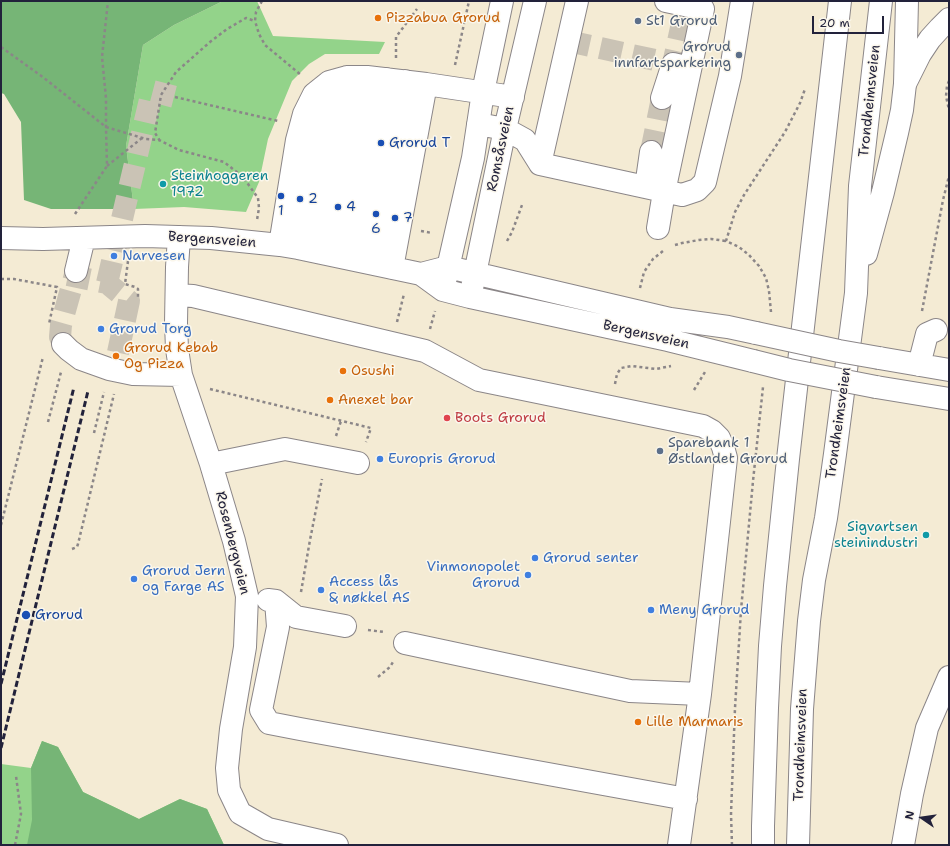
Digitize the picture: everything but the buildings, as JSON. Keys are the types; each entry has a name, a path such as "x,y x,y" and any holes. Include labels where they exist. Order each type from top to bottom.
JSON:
{"main road":[{"name":"Romsåsveien","path":"443,290 473,158 483,92 502,1"},
{"name":"Romsåsveien","path":"470,297 505,129 535,1"},
{"path":"540,164 577,1"},
{"path":"655,189 682,66 703,9 666,1"},
{"path":"478,124 505,129 525,140 540,164 682,195 697,190 705,182 730,76 742,1"},
{"path":"763,845 767,708 775,586 789,443 840,1"},
{"name":"Trondheimsveien","path":"798,845 802,709 809,621 814,580 826,518 856,293 860,186 882,1"},
{"path":"856,293 883,192 902,110 905,84 907,1"},
{"path":"905,84 920,54 930,39 949,19"},
{"path":"662,98 682,66"},
{"path":"336,256 397,246 380,77"},
{"path":"336,256 360,239 376,140 380,77"},
{"path":"336,256 329,187 380,77"},
{"path":"336,256 297,140 304,114 314,94 380,77 513,97"},
{"path":"650,152 658,228"},
{"name":"Bergensveien","path":"1,238 42,239 145,236 211,238 336,256 420,274 443,290 470,297 668,340 788,370 949,399"},
{"name":"Rosenbergveien","path":"179,237 176,323 177,349 181,375 211,464 234,541 247,596 246,647 231,729 227,768 229,790 240,813 268,829 326,844"},
{"path":"76,271 84,238"},
{"name":"Bergensveien","path":"420,274 448,267 670,319 728,327 839,351 949,370"},
{"path":"177,295 193,296 418,349 425,351 478,380 703,426 712,431 719,438 726,458 700,694 679,845"},
{"path":"919,365 927,334 936,330"},
{"path":"63,344 81,359 109,369 133,374 181,375"},
{"path":"211,464 285,449 328,456 358,463"},
{"path":"247,596 276,601 295,624 354,627"},
{"path":"276,601 278,627 261,710 269,723 686,799"},
{"path":"397,638 630,691 700,694"},
{"path":"903,845 912,794 927,728 949,677"}],"path":[{"path":"107,166 106,98 102,57 108,1"},
{"path":"262,1 256,12 255,21 258,34 264,45 306,79"},
{"path":"380,77 396,37 417,9"},
{"path":"159,140 155,133 161,95 176,72 227,29 246,18 255,21"},
{"path":"1,47 44,78 106,127 143,138 159,140 179,150 224,162 243,177 258,198 259,208 257,220"},
{"path":"949,81 946,96 949,110"},
{"path":"726,241 735,212 744,195 785,132 800,103 806,85"},
{"path":"175,97 283,122"},
{"path":"73,216 91,192 107,166 143,138"},
{"path":"922,312 943,200 949,176"},
{"path":"505,244 512,232 522,205"},
{"path":"420,231 436,234"},
{"path":"672,247 682,243 711,239 726,241 739,247 749,255 766,278 770,291 770,315"},
{"path":"639,289 644,272 653,259 667,249"},
{"path":"128,261 125,284 138,289 138,297"},
{"path":"1,278 57,288 49,326"},
{"path":"1,525 43,356"},
{"path":"610,406 617,374 621,368 632,366 656,369 676,365"},
{"path":"694,390 706,371"},
{"path":"48,422 58,381"},
{"path":"732,845 731,814 734,716 741,610 763,385"},
{"path":"72,549 77,547 78,544 116,387"},
{"path":"209,389 371,428"},
{"path":"94,432 104,392"},
{"path":"295,624 310,540"},
{"path":"354,627 397,638"},
{"path":"15,845 21,814 16,776"}],"green space":[{"path":"1,1 223,1 174,25 143,45 126,146 134,209 51,209 24,200 21,122 4,94 1,93"},
{"path":"223,1 257,1 273,36 385,42 379,54 325,54 309,64 292,81 268,139 259,182 246,212 184,207 134,209 126,146 143,45 174,25"},
{"path":"42,741 58,747 83,792 139,819 180,799 207,809 224,845 1,845 1,764 31,768"},
{"path":"42,741 58,747 83,792 139,819 180,799 207,809 224,845 27,845 32,820 31,768"}],"tunnel":[{"path":"568,41 673,64 686,5"},
{"path":"107,283 152,91 175,97"},
{"path":"651,152 662,98"},
{"path":"63,344 60,337 61,325 76,271"},
{"path":"68,275 107,283 129,301 114,371"}],"railway":[{"path":"1,684 74,387"},
{"path":"1,748 88,391"}],"place":[{"name":"Pizzabua Grorud","path":"378,18"},
{"name":"St1 Grorud","path":"638,21"},
{"name":"Grorud innfartsparkering","path":"739,55"},
{"name":"Grorud T","path":"381,143"},
{"name":"Steinhoggeren 1972","path":"163,184"},
{"name":"1","path":"281,196"},
{"name":"2","path":"300,199"},
{"name":"4","path":"338,207"},
{"name":"6","path":"376,214"},
{"name":"7","path":"395,218"},
{"name":"Narvesen","path":"114,256"},
{"name":"Grorud Torg","path":"101,329"},
{"name":"Grorud Kebab Og Pizza","path":"116,356"},
{"name":"Osushi","path":"343,371"},
{"name":"Anexet bar","path":"330,400"},
{"name":"Boots Grorud","path":"447,418"},
{"name":"Sparebank 1 Østlandet Grorud","path":"660,451"},
{"name":"Europris Grorud","path":"380,459"},
{"name":"Sigvartsen steinindustri","path":"926,535"},
{"name":"Grorud senter","path":"535,558"},
{"name":"Vinmonopolet Grorud","path":"528,575"},
{"name":"Grorud Jern og Farge AS","path":"134,579"},
{"name":"Access lås & nøkkel AS","path":"321,590"},
{"name":"Meny Grorud","path":"651,610"},
{"name":"Grorud","path":"26,615"},
{"name":"Lille Marmaris","path":"638,722"}]}
